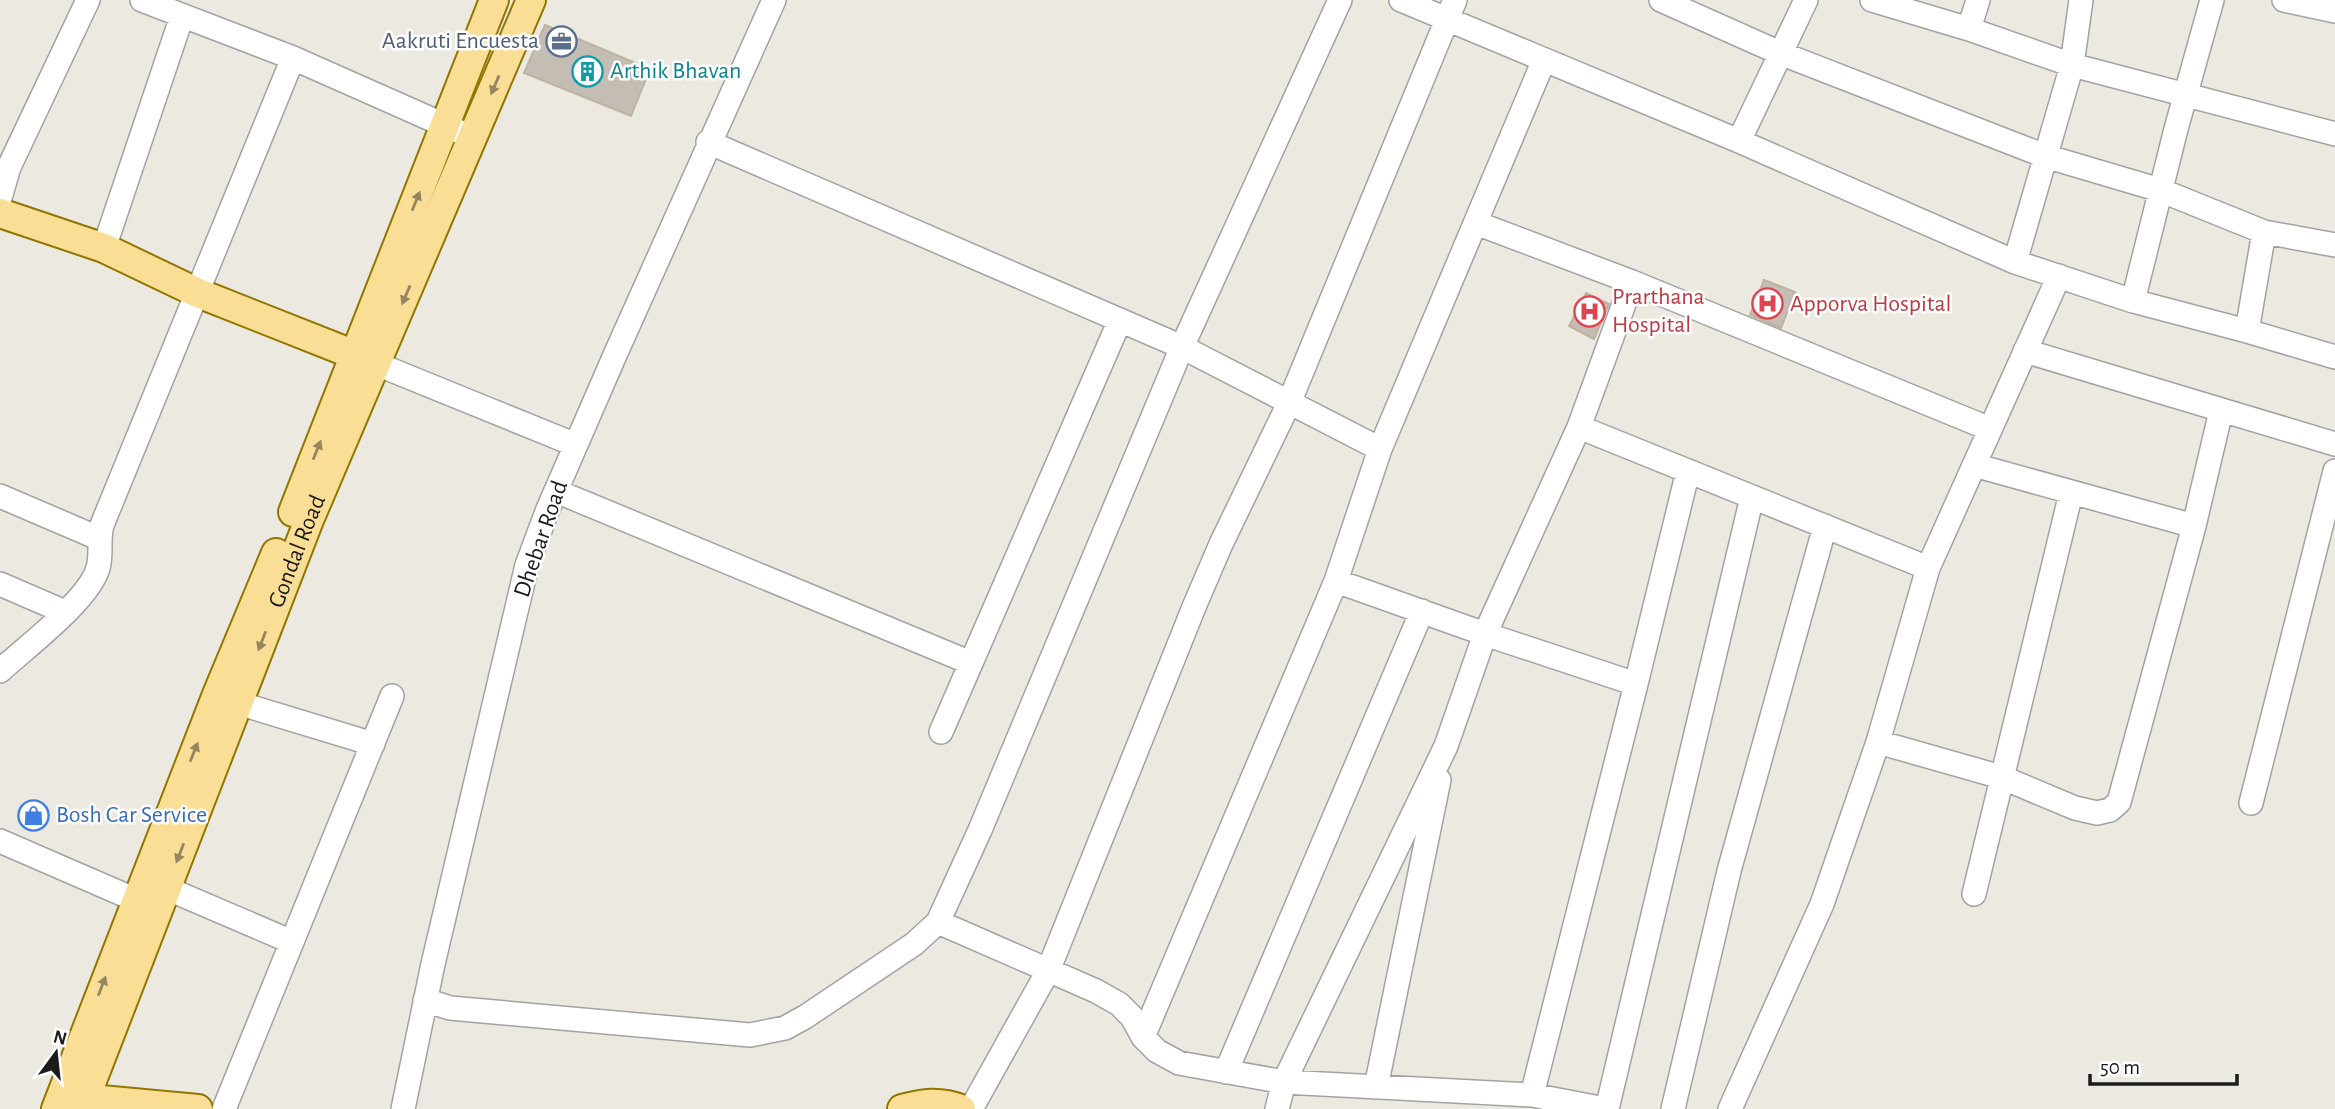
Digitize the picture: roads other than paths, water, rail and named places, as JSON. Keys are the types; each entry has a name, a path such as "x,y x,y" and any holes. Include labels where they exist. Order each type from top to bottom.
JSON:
{"main road":[{"name":"Gondal Road","path":"153,901 238,703 309,520 446,127 495,0"},
{"name":"Gondal Road","path":"71,1103 366,359 473,136 531,0"},
{"path":"0,213 104,248 198,293 366,359"},
{"path":"71,1103 198,1109"},
{"path":"902,1109 925,1103 947,1104 961,1109"}],"street":[{"path":"0,198 9,167 89,0"},
{"path":"142,0 293,58 446,127 473,136"},
{"name":"Dhebar Road","path":"402,1109 527,565 556,491 708,142 774,0"},
{"path":"425,1000 450,1008 750,1035 769,1033 805,1017 914,944 938,922 980,831 1182,347 1340,0"},
{"path":"1401,0 1450,10 1545,60 1739,141 2015,262 2133,302 2247,331 2335,358"},
{"path":"1661,0 1780,53 2045,156 2160,190 2264,232 2335,245"},
{"path":"1739,141 1806,0"},
{"path":"1872,0 1911,5 1969,29 2072,65 2335,134"},
{"path":"1969,29 1978,0"},
{"path":"2015,262 2072,65 2081,0"},
{"path":"2133,302 2160,190 2213,0"},
{"path":"2284,0 2335,11"},
{"path":"971,1109 1048,971 1194,607 1289,403 1450,10"},
{"path":"104,248 183,16"},
{"path":"0,671 65,612 85,592 94,578 100,562 98,538 293,58"},
{"path":"1143,1037 1336,581 1380,449 1545,60"},
{"path":"708,142 1182,347 1380,449"},
{"path":"1476,223 1632,282 1990,429"},
{"path":"2247,331 2264,232"},
{"path":"1730,1109 1822,905 1878,742 1928,568 2059,276"},
{"path":"1277,1109 1284,1082 1446,746 1486,634 1579,427 1632,282"},
{"path":"941,732 1120,320"},
{"path":"2025,351 2335,444"},
{"path":"366,359 576,446"},
{"path":"1878,742 2001,777 2075,808 2097,813 2110,810 2119,802 2194,526 2221,411"},
{"path":"1579,427 1928,568"},
{"path":"1974,465 2194,526"},
{"path":"1532,1095 1688,471"},
{"path":"2251,803 2329,510 2335,471"},
{"path":"556,491 971,663"},
{"path":"1974,894 2071,493"},
{"path":"0,496 98,538"},
{"path":"938,922 1096,991 1119,1004 1157,1051 1179,1063 1284,1082 1532,1095 1606,1109 1752,497"},
{"path":"1673,1109 1732,859 1825,526"},
{"path":"1336,581 1636,684"},
{"path":"0,584 65,612"},
{"path":"1226,1072 1422,611"},
{"path":"225,1109 392,696"},
{"path":"238,703 373,744"},
{"path":"1376,1087 1446,746"},
{"path":"0,841 153,901 292,942"}],"place":[{"name":"Aakruti Encuesta","path":"562,41"},
{"name":"Arthik Bhavan","path":"587,71"},
{"name":"Apporva Hospital","path":"1767,304"},
{"name":"Prarthana Hospital","path":"1589,311"},
{"name":"Bosh Car Service","path":"33,815"}]}
